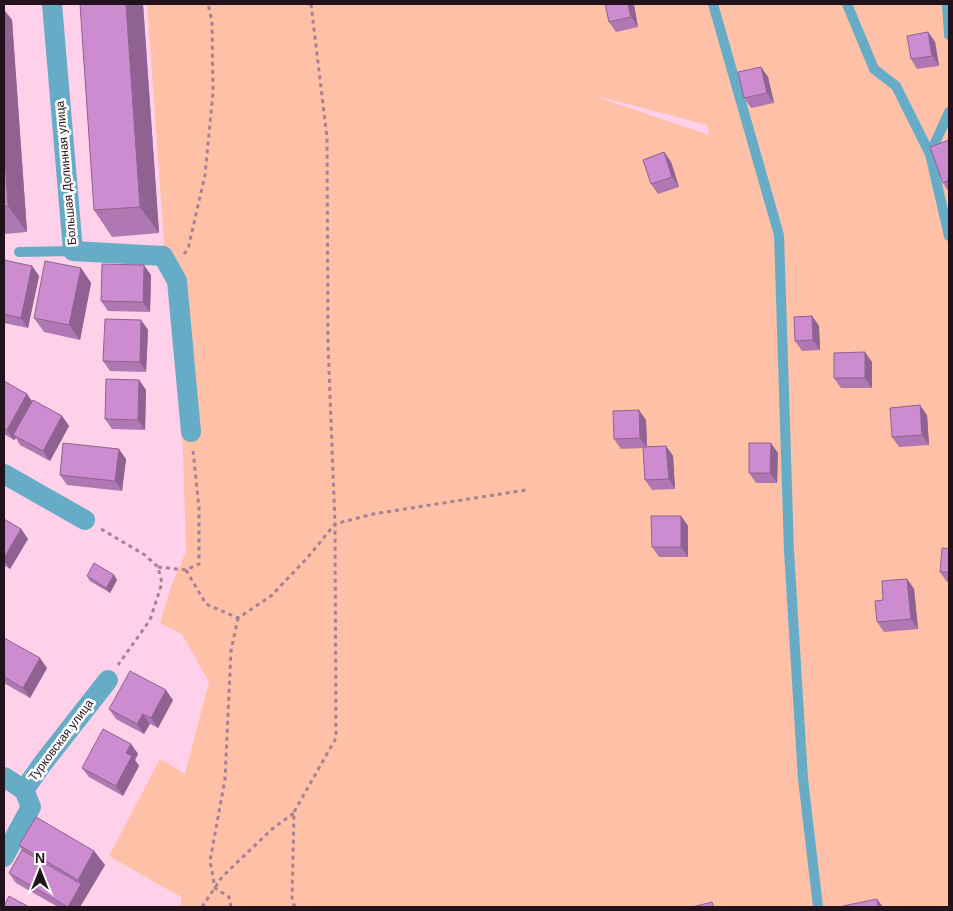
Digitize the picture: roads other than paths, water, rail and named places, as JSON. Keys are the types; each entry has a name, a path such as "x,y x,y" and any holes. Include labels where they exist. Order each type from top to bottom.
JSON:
{"street":[{"name":"Большая Долинная улица","path":"52,4 72,252 163,256 177,281 191,432"},
{"path":"4,474 86,520"},
{"name":"Турковская улица","path":"4,857 30,807 24,790 108,680"},
{"path":"4,777 24,790"}],"lane":[{"path":"713,4 779,235 790,561 803,778 818,907"},
{"path":"847,4 874,69 896,86 930,154 949,236"},
{"path":"947,4 949,36"},
{"path":"930,154 949,112"},
{"path":"19,252 72,252"}]}
